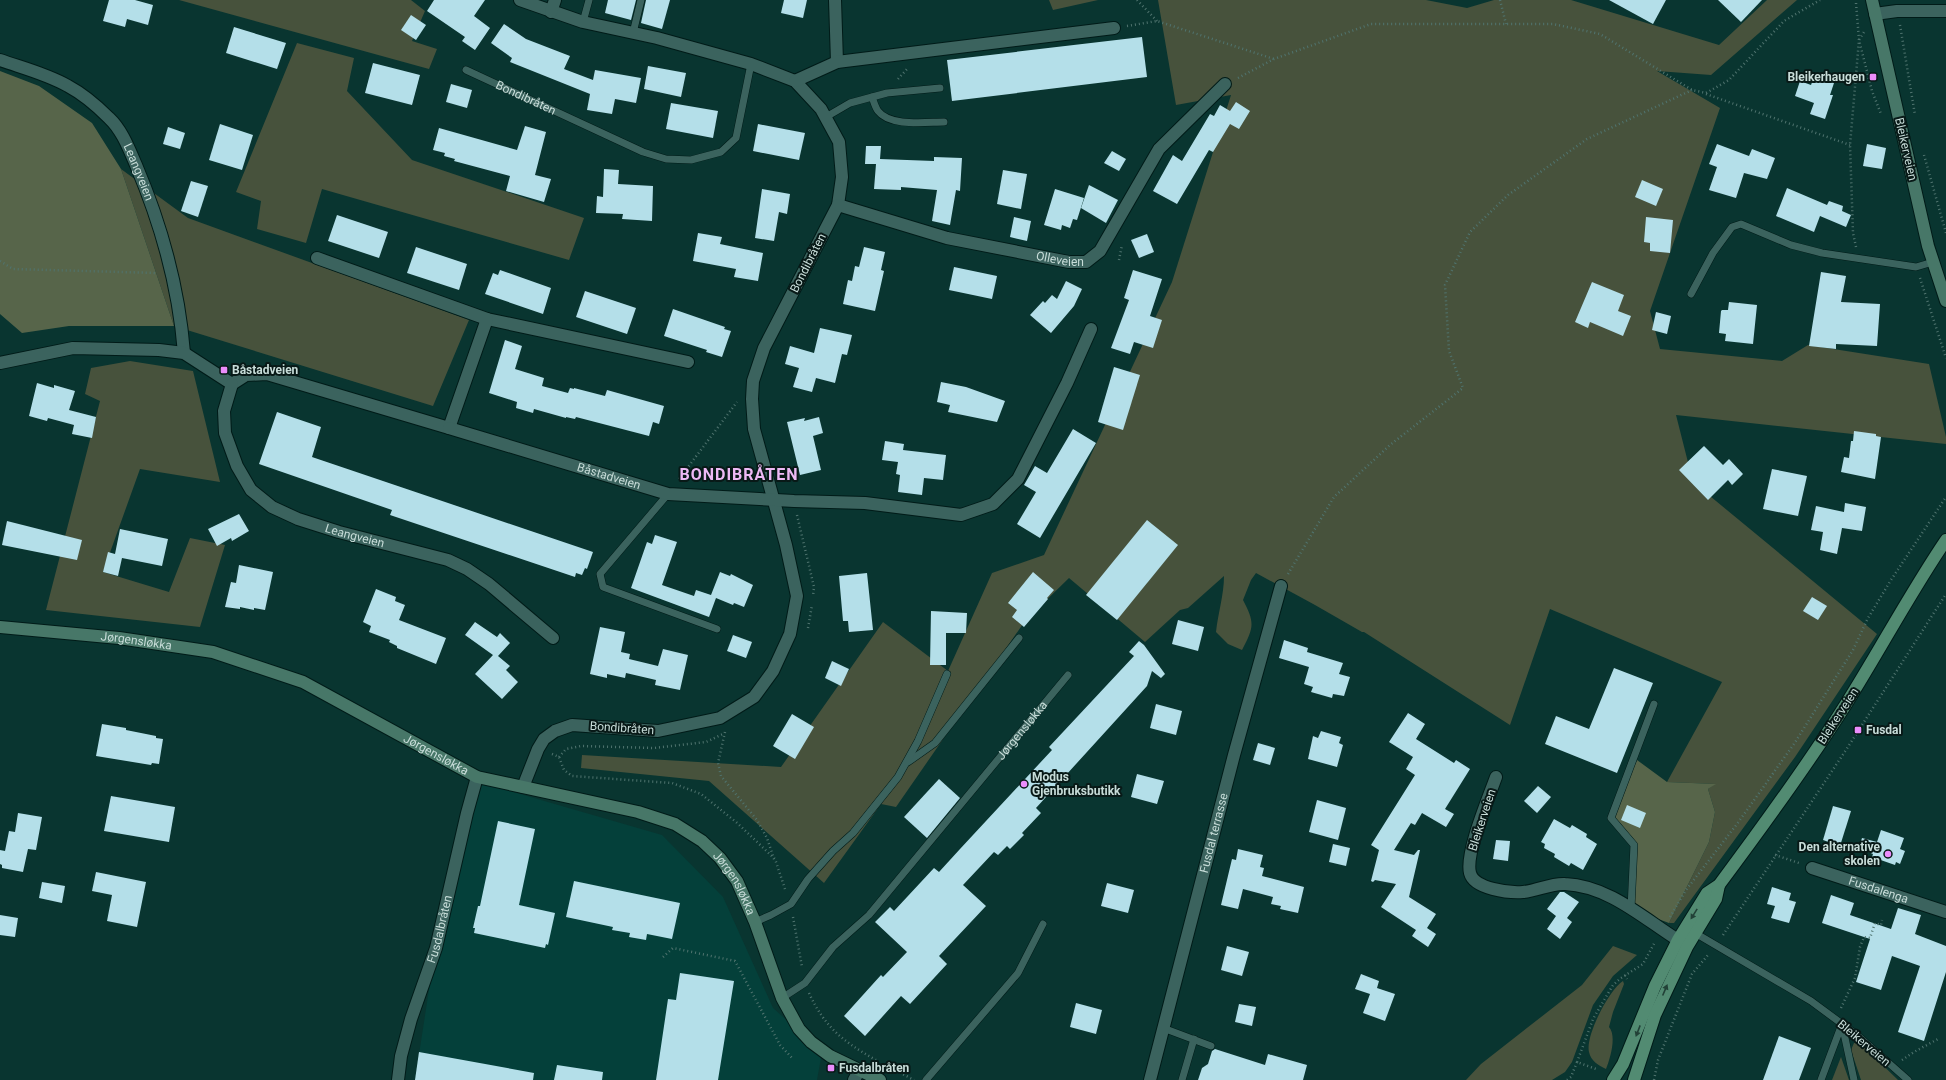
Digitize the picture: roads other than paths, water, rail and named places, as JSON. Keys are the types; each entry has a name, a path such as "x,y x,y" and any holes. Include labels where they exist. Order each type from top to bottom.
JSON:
{"main road":[{"name":"Bleikerveien","path":"1613,1080 1626,1057 1656,986 1678,940 1707,893 1719,885 1794,783 1946,540"},
{"name":"Bleikerveien","path":"1634,1080 1655,1015 1671,978 1695,933 1716,899 1719,885"}],"street":[{"name":"Bondibråten","path":"520,0 551,12 584,22 657,38 751,64 795,82 821,109 839,142 842,177 838,205 764,348 753,381 752,399 754,429 786,546 797,596 790,634 773,671 754,696 720,718 658,731 572,725 555,732 544,740 523,787"},
{"path":"551,12 555,0"},
{"path":"835,0 837,62"},
{"name":"Bleikerveien","path":"1872,0 1933,262 1945,297"},
{"path":"1875,14 1897,11 1946,11"},
{"path":"795,82 837,62 1114,28"},
{"name":"Leangveien","path":"0,60 68,86 88,99 110,119 126,142 151,201 170,274 182,330 184,353"},
{"name":"Olleveien","path":"838,205 947,238 1069,262 1086,262 1100,251 1159,149 1225,84"},
{"path":"317,258 487,319 688,362"},
{"path":"450,428 487,319"},
{"path":"773,499 865,503 961,515 993,504 1018,479 1067,383 1091,329"},
{"path":"0,363 74,348 159,350 184,353 232,384"},
{"name":"Båstadveien","path":"232,384 246,375 267,374 668,494 773,499"},
{"name":"Leangveien","path":"232,384 224,411 225,433 236,466 251,490 272,507 298,519 332,530 448,560 467,569 489,584 553,638"},
{"name":"Fusdal terrasse","path":"1150,1080 1230,770 1281,586"},
{"name":"Jørgensløkka","path":"0,627 119,638 213,652 303,682 477,776 638,812 675,824 702,841 720,858 737,881 755,922 782,998 799,1029 811,1042 856,1075 880,1080"},
{"name":"Fusdalbråten","path":"398,1080 411,1019 436,948 477,776"},
{"name":"Bleikerveien","path":"1496,777 1471,852 1469,865 1470,874 1475,882 1493,889 1524,892 1564,884 1606,894 1678,940"},
{"name":"Fusdalenga","path":"1812,868 1946,912"}],"lane":[{"path":"584,22 588,0"},
{"path":"633,33 641,0"},
{"name":"Bondibråten","path":"466,70 643,152 666,159 691,160 721,152 736,138 751,64"},
{"path":"826,117 850,103 887,93 940,88"},
{"path":"872,97 878,111 884,118 894,122 944,122"},
{"path":"1691,294 1713,253 1732,227 1741,224 1791,245 1859,259 1916,267 1933,262"},
{"path":"668,494 600,574 603,587 717,629"},
{"path":"908,762 935,743 1019,638"},
{"path":"755,922 791,904 813,874 833,851 853,833 898,778 908,762 947,674"},
{"name":"Jørgensløkka","path":"782,998 805,983 833,947 869,915 1068,675"},
{"path":"1631,909 1634,845 1611,818 1654,704"},
{"path":"926,1080 1018,973 1043,924"},
{"name":"Bleikerveien","path":"1695,933 1812,1001 1842,1024 1908,1080"},
{"path":"1821,1080 1842,1024"},
{"path":"1842,1024 1854,1080"},
{"path":"1163,1028 1211,1046"},
{"path":"1182,1080 1194,1039"}],"place":[{"name":"Bleikerhaugen","path":"1873,77"},
{"name":"Båstadveien","path":"224,370"},
{"name":"Fusdal","path":"1858,730"},
{"name":"Modus Gjenbruksbutikk","path":"1024,784"},
{"name":"Den alternative skolen","path":"1888,854"},
{"name":"Fusdalbråten","path":"831,1068"}],"district":[{"name":"BONDIBRÅTEN","path":"739,474"}]}
